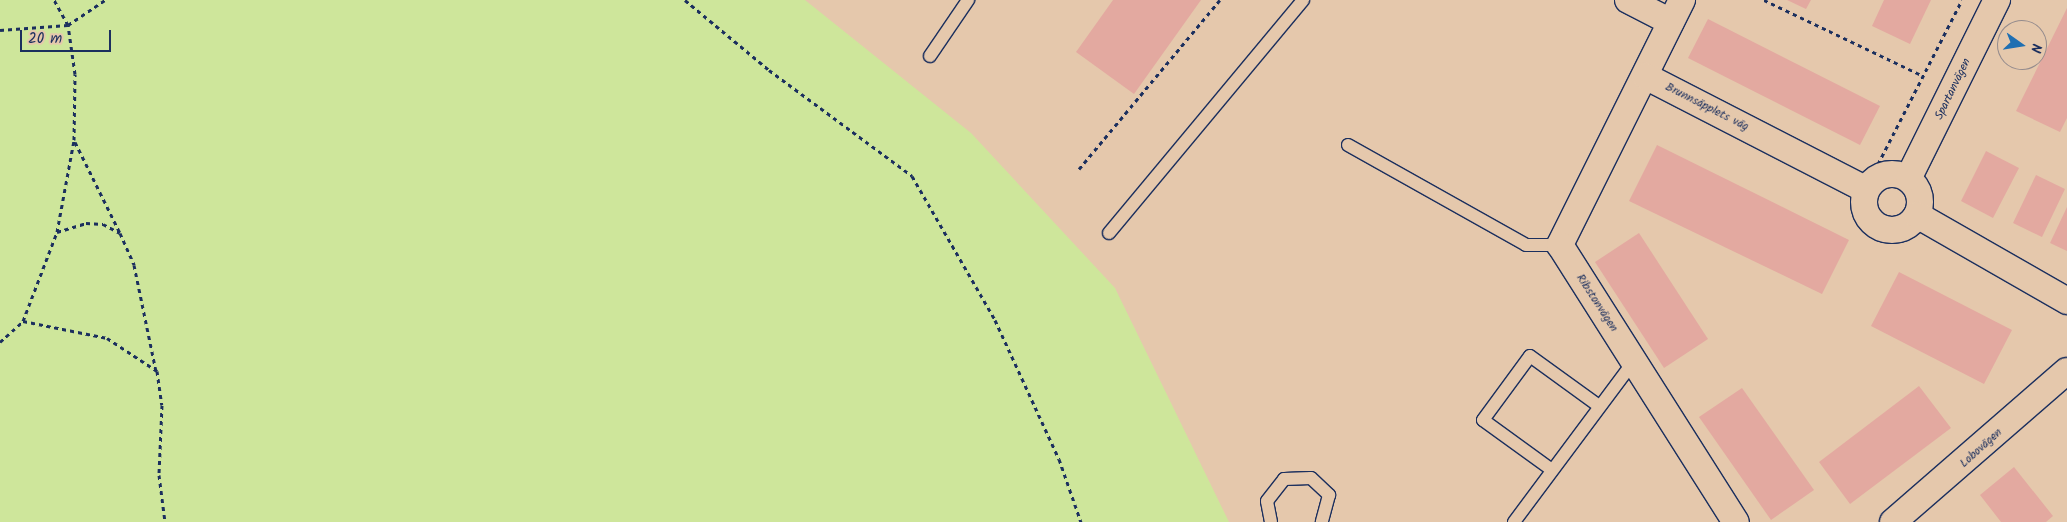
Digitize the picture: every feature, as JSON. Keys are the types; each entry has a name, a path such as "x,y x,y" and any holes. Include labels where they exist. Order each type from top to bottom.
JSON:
{"street":[{"path":"1560,245 1677,11 1628,0"},
{"name":"Spartanvägen","path":"1909,178 1997,0"},
{"name":"Brunnsäpplets väg","path":"1645,76 1865,189"},
{"path":"1884,173 1909,178 1920,195 1918,215 1900,230 1878,228 1864,211 1865,189 1884,173"},
{"path":"1918,215 2067,301"},
{"name":"Ribstonvägen","path":"1560,245 1736,522"},
{"name":"Lobovägen","path":"1893,522 2067,371"}],"lane":[{"path":"930,56 968,0"},
{"path":"1109,233 1303,0"},
{"path":"1348,146 1526,245 1560,245"},
{"path":"1552,470 1483,420 1530,356 1599,406"},
{"path":"1514,522 1634,361"},
{"path":"1271,522 1267,501 1284,479 1311,478 1329,495 1326,521"}],"path":[{"path":"0,342 23,321 57,232 74,140 75,74 68,25 54,0"},
{"path":"0,30 68,25 105,0"},
{"path":"684,0 769,70 912,176 994,320 1060,459 1080,522"},
{"path":"1079,169 1220,0"},
{"path":"1764,0 1923,76"},
{"path":"1865,189 1962,0"},
{"path":"74,140 134,265 157,371 162,405 159,475 165,522"},
{"path":"57,232 86,223 104,224 120,233"},
{"path":"23,321 106,338 157,371"}],"green space":[{"path":"0,0 805,0 971,133 1115,288 1229,522 0,522"}],"building":[{"path":"1113,0 1201,0 1134,94 1076,52"},
{"path":"1787,0 1811,0 1806,9"},
{"path":"1884,0 1931,0 1910,44 1872,26"},
{"path":"2067,8 2067,118 2060,132 2016,111 2036,70 2047,70 2047,48"},
{"path":"1708,19 1880,106 1860,145 1688,58"},
{"path":"1657,145 1849,240 1822,294 1629,201"},
{"path":"1986,151 2019,168 1993,218 1961,201"},
{"path":"2036,175 2065,189 2042,237 2013,223"},
{"path":"2067,207 2067,251 2050,243"},
{"path":"1639,233 1708,339 1664,368 1595,262"},
{"path":"1899,272 2012,330 1984,384 1871,326"},
{"path":"1919,386 1951,428 1850,504 1819,462"},
{"path":"1742,388 1814,490 1771,520 1699,417"},
{"path":"2014,467 2053,516 2046,522 2001,522 1980,495"}]}
